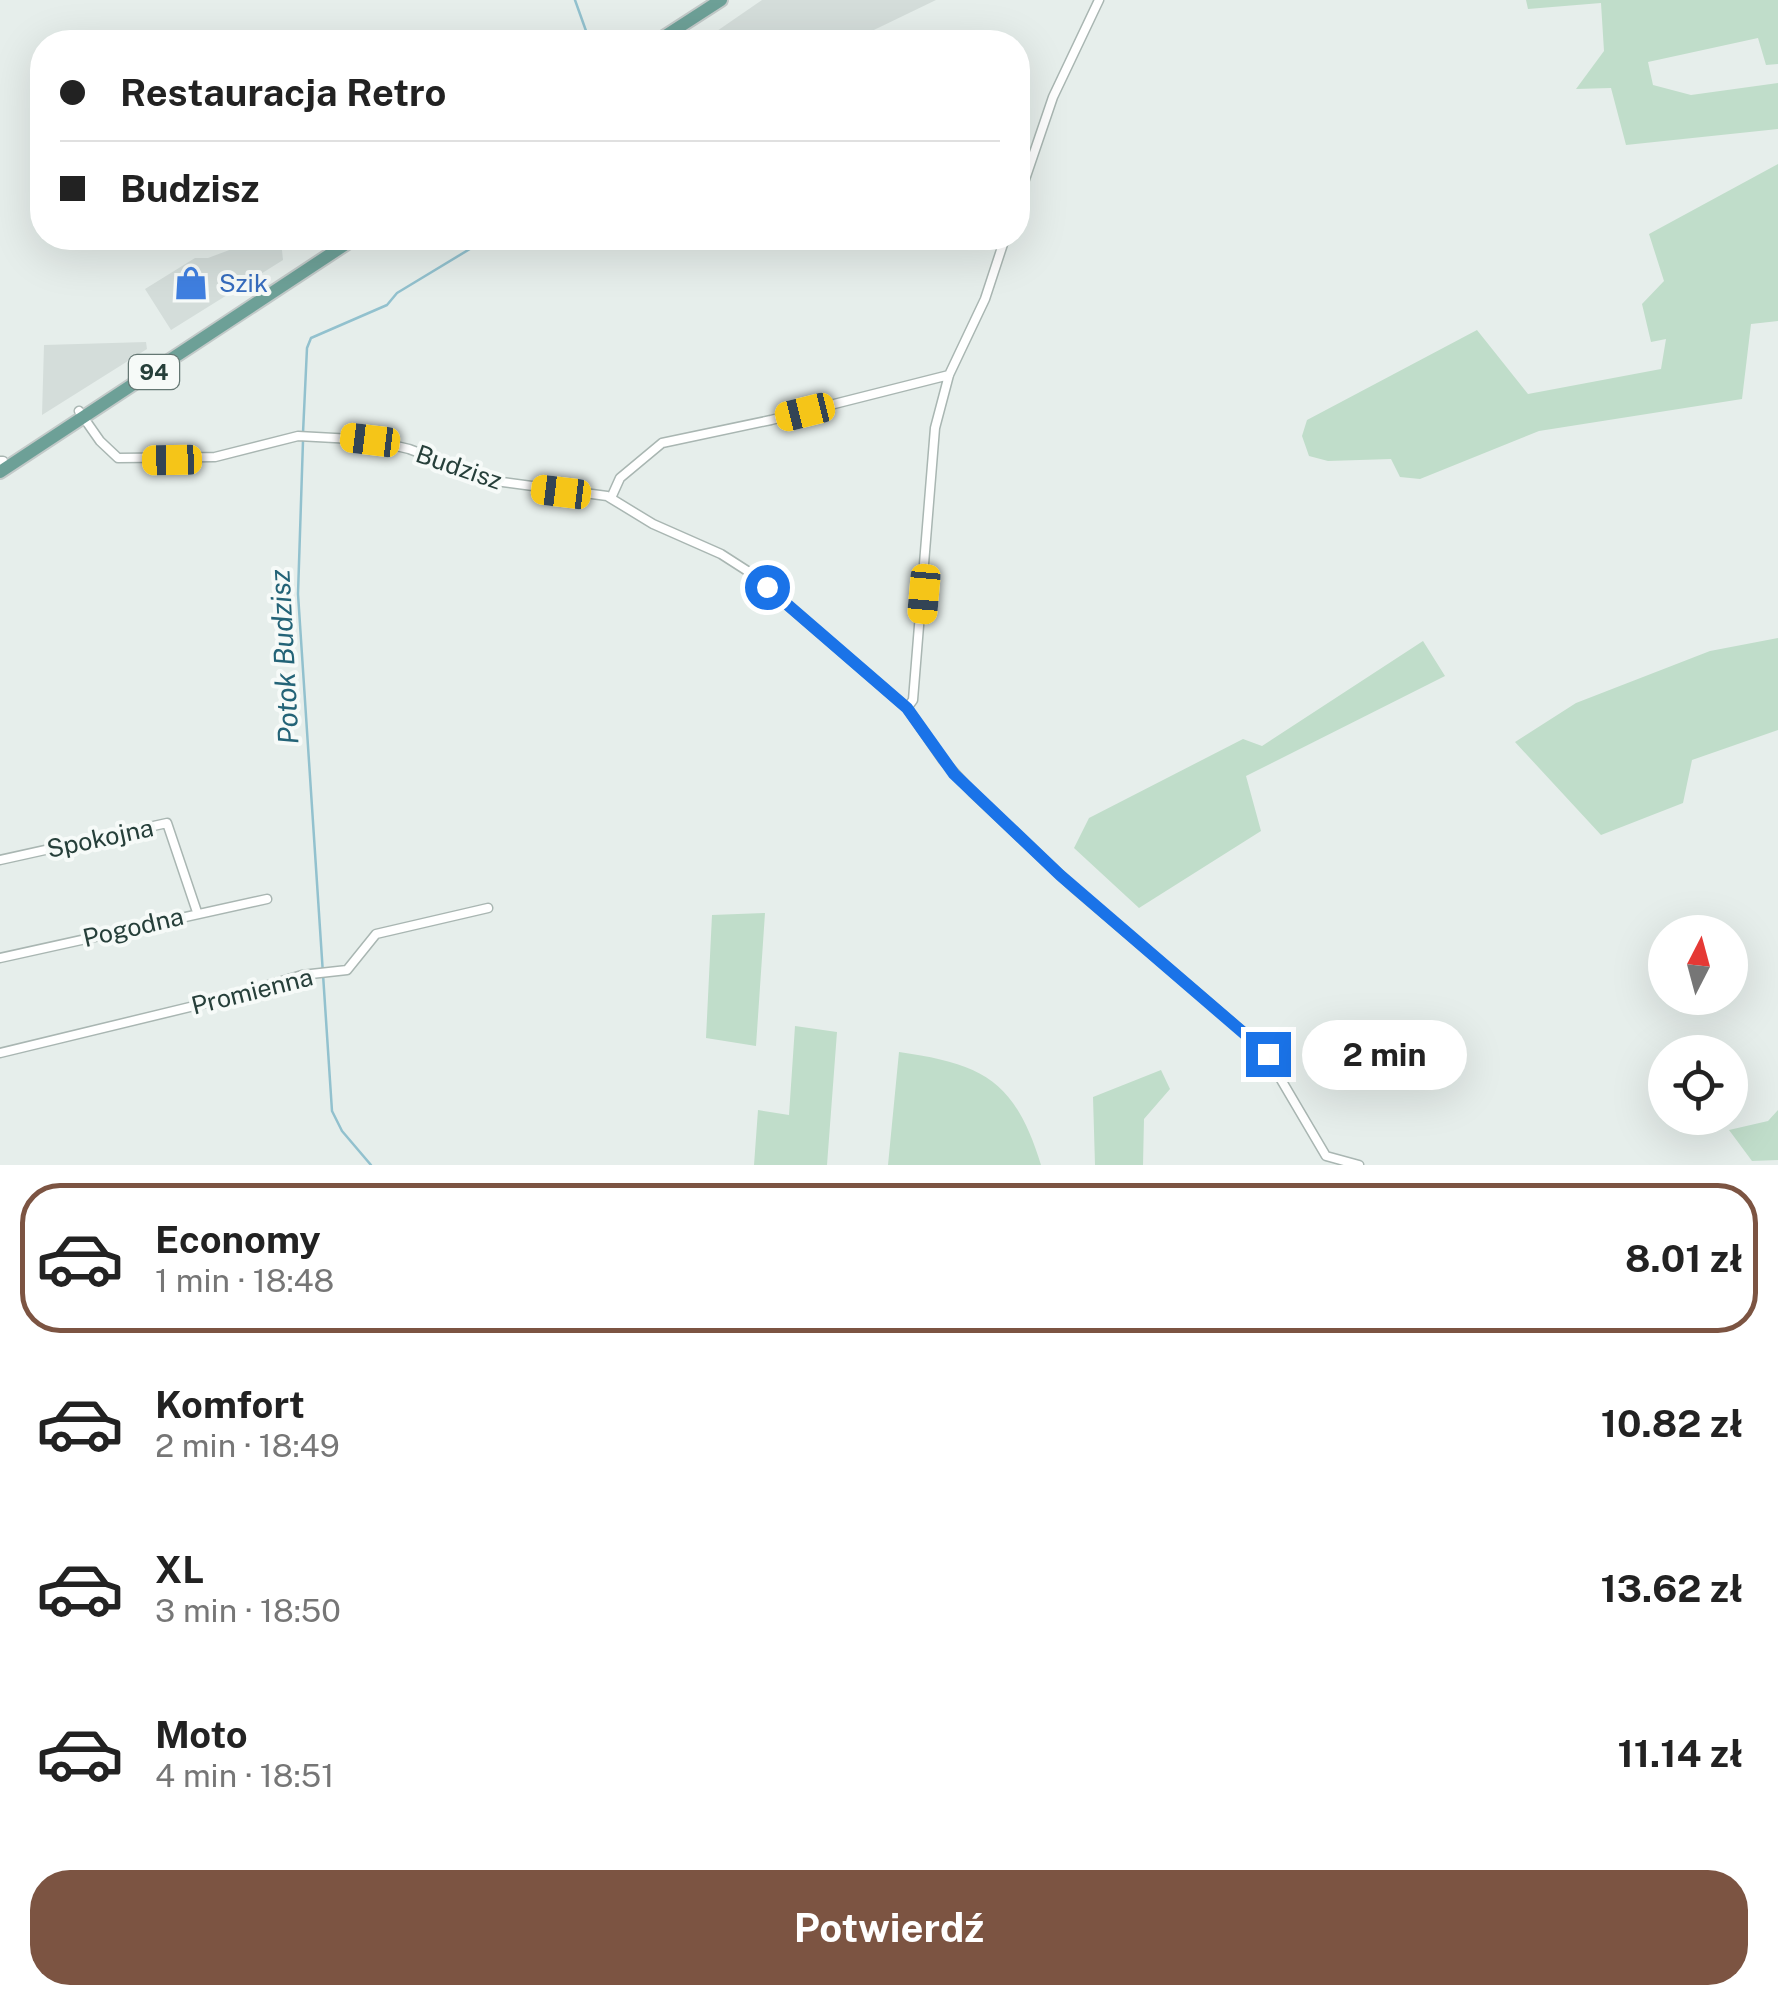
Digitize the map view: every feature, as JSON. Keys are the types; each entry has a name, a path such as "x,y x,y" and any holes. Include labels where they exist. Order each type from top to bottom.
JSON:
{"main road":[{"path":"675,30 721,0"},
{"name":"94","path":"1,464 336,250"}],"street":[{"path":"1030,165 1053,97 1099,0"},
{"path":"907,708 912,700 922,615 932,447 948,375 980,310 1001,250"},
{"path":"611,498 627,470 662,442 771,420 948,375"},
{"name":"Budzisz","path":"82,414 112,454 133,460 215,457 302,436 394,444 494,482 611,498 653,524 712,549 742,567 907,708 943,760 973,793 1073,887 1263,1049 1326,1156 1360,1165"},
{"name":"Spokojna","path":"0,860 168,823 197,912"},
{"name":"Pogodna","path":"0,958 266,899"},
{"name":"Promienna","path":"0,1053 347,970 369,940 386,930 488,908"}],"shaded area":[{"path":"762,0 936,0 874,30 718,30"},
{"path":"229,250 282,250 283,260 171,330 145,289 195,258"},
{"path":"146,342 147,349 42,415 44,345"}],"green space":[{"path":"1526,0 1778,0 1778,64 1766,65 1758,38 1648,62 1653,85 1691,95 1778,83 1778,129 1626,145 1611,88 1576,89 1604,51 1601,3 1528,9"},
{"path":"1778,164 1778,321 1751,324 1742,399 1539,431 1420,479 1400,477 1391,459 1328,461 1309,456 1302,436 1307,420 1477,330 1528,394 1661,369 1666,339 1651,342 1642,304 1664,281 1649,234"},
{"path":"1778,638 1778,730 1692,760 1683,803 1601,835 1515,742 1576,703 1710,651"},
{"path":"1423,641 1445,676 1246,776 1261,831 1139,908 1074,848 1089,818 1243,739 1262,746"},
{"path":"765,913 756,1046 706,1038 712,915"},
{"path":"795,1026 837,1032 827,1165 754,1165 758,1110 789,1115"},
{"path":"899,1052 953,1063 992,1081 1020,1113 1041,1165 888,1165"},
{"path":"1161,1070 1170,1089 1144,1119 1143,1165 1095,1165 1093,1097"},
{"path":"1778,1110 1778,1160 1752,1161 1733,1135 1748,1135 1748,1126 1768,1121"}],"waterway":[{"name":"Potok Budzisz","path":"575,0 586,30"},
{"name":"Potok Budzisz","path":"303,433 307,348 311,338 387,305 397,293 468,250"},
{"name":"Potok Budzisz","path":"303,441 298,594 332,1111 342,1131 371,1165"}],"place":[{"name":"Szik","path":"191,283"}],"route":[{"path":"767,587 907,708 954,774 1060,875 1268,1054"}]}
